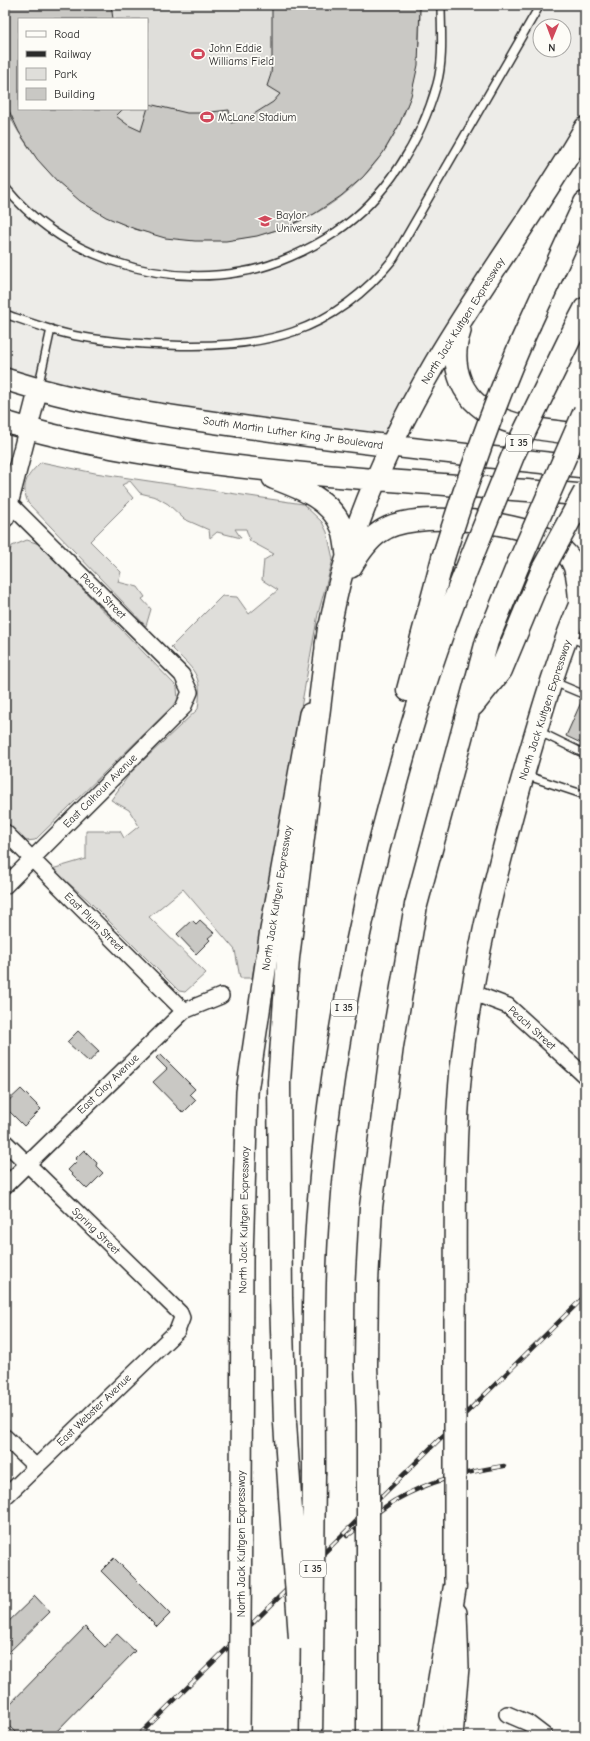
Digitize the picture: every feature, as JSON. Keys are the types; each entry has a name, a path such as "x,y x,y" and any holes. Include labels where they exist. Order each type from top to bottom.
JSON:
{"highway":[{"path":"364,907 394,752 416,656 443,558 471,472 504,383 585,203"},
{"name":"I 35","path":"311,1736 307,1670 314,1472 316,1242 338,1041 364,907 402,757 426,675 514,453 580,319"},
{"path":"368,1736 368,1419 366,1365 367,1282 371,1207 377,1154 416,905 466,714 487,641 518,565 585,411"},
{"path":"466,714 501,670 543,569 585,492"},
{"path":"306,1736 307,1670 290,1496 285,1423 281,1298 279,1082 288,958 329,628"},
{"path":"430,1736 455,1586"}],"main road":[{"name":"North Jack Kultgen Expressway","path":"239,1736 242,1258 247,1092 271,930 306,729 335,603 348,557 377,479 434,364 550,186 585,128"},
{"path":"464,317 457,341 455,359 459,376 466,394 478,406 502,420 535,428 585,435"},
{"name":"South Martin Luther King Jr Boulevard","path":"5,379 38,390 110,406 188,419 392,447 585,467"},
{"path":"5,422 83,442 148,454 244,468 310,475 585,495"},
{"path":"244,468 300,489 321,500 333,511 342,529 348,557"},
{"path":"335,603 347,573 359,553 380,532 402,522 437,519 498,524 528,530 547,538 571,560 582,598"},
{"name":"North Jack Kultgen Expressway","path":"452,1736 458,1667 455,1586 455,1319 456,1152 461,1070 471,992 486,920 523,775 551,681 576,640 582,598"}],"street":[{"path":"7,511 38,390"},
{"name":"Peach Street","path":"7,511 182,675 190,692"},
{"name":"East Calhoun Avenue","path":"5,886 183,708 190,692"},
{"name":"East Plum Street","path":"5,832 184,1011"},
{"name":"Peach Street","path":"471,992 508,1006 585,1076"},
{"name":"East Clay Avenue","path":"5,1186 184,1011 220,996"},
{"name":"Spring Street","path":"5,1142 180,1313 181,1322"},
{"name":"East Webster Avenue","path":"5,1497 177,1331 181,1322"},
{"path":"5,1437 36,1467"},
{"path":"507,1714 528,1723 545,1736"}],"lane":[{"path":"5,187 13,198 53,231 79,247 116,263 150,272 215,275 241,272 274,263 305,249 336,232 365,208 390,179 405,158 419,132 437,82 440,60 441,5"},
{"path":"5,314 51,329 83,337 126,343 213,347 239,345 289,334 314,323 339,309 377,279 394,258 540,5"},
{"path":"38,390 51,329"},
{"path":"551,681 585,695"},
{"path":"536,730 585,754"},
{"path":"523,775 585,795"}],"shaded area":[{"name":"Baylor University","path":"5,5 585,5 585,128 392,447 5,379"}],"green space":[{"name":"McLane Stadium","path":"5,5 420,5 417,66 410,96 399,125 370,170 331,204 286,227 237,239 186,240 136,229 89,206 49,172 36,157 17,130 4,99"},
{"path":"41,462 95,473 303,504 322,522 327,532 333,559 318,614 252,978 240,978 235,950 183,889 149,917 206,973 185,992 179,991 87,899 52,869 86,859 86,831 120,831 124,838 139,826 129,810 111,800 131,772 198,709 198,680 191,668 171,647 222,596 237,597 249,614 278,590 262,580 264,560 274,554 250,541 246,529 235,529 241,538 217,532 210,538 209,530 184,519 168,504 156,497 140,493 130,481 122,485 133,498 90,541 121,572 118,582 138,587 145,597 142,599 151,609 146,626 28,503 25,485 29,475"},
{"path":"27,540 39,544 177,687 178,701 35,840 26,841 5,820 5,562 12,546"}],"building":[{"name":"McLane Stadium","path":"5,5 111,5 113,18 18,18 18,110 122,110 116,116 128,125 141,131 149,104 187,113 229,110 231,123 246,119 273,102 280,94 267,86 271,74 272,61 272,5 420,5 418,65 411,96 399,125 383,153 363,177 341,196 314,214 286,227 257,236 226,241 195,241 165,238 135,229 106,217 80,201 57,181 37,159 19,132 5,102"},
{"path":"582,700 585,701 585,745 566,736"},
{"path":"192,920 196,924 200,920 214,933 208,938 210,940 196,954 177,934"},
{"path":"78,1031 99,1051 89,1062 67,1042"},
{"path":"160,1054 195,1089 190,1094 196,1100 183,1113 153,1082 167,1069 156,1058"},
{"path":"21,1089 41,1109 24,1126 5,1107 5,1104"},
{"path":"84,1150 97,1163 96,1166 103,1173 87,1189 68,1170 77,1161 75,1159"},
{"path":"114,1558 170,1614 157,1627 101,1571"},
{"path":"35,1596 50,1612 5,1656 5,1625"},
{"path":"85,1627 105,1647 117,1634 135,1651 52,1736 19,1736 5,1722 5,1709"}],"railway":[{"path":"138,1736 585,1296"},
{"path":"347,1536 394,1501 420,1488 461,1474 504,1466"}],"place":[{"name":"John Eddie Williams Field","path":"198,54"},
{"name":"McLane Stadium","path":"207,117"},
{"name":"Baylor University","path":"265,221"}]}
